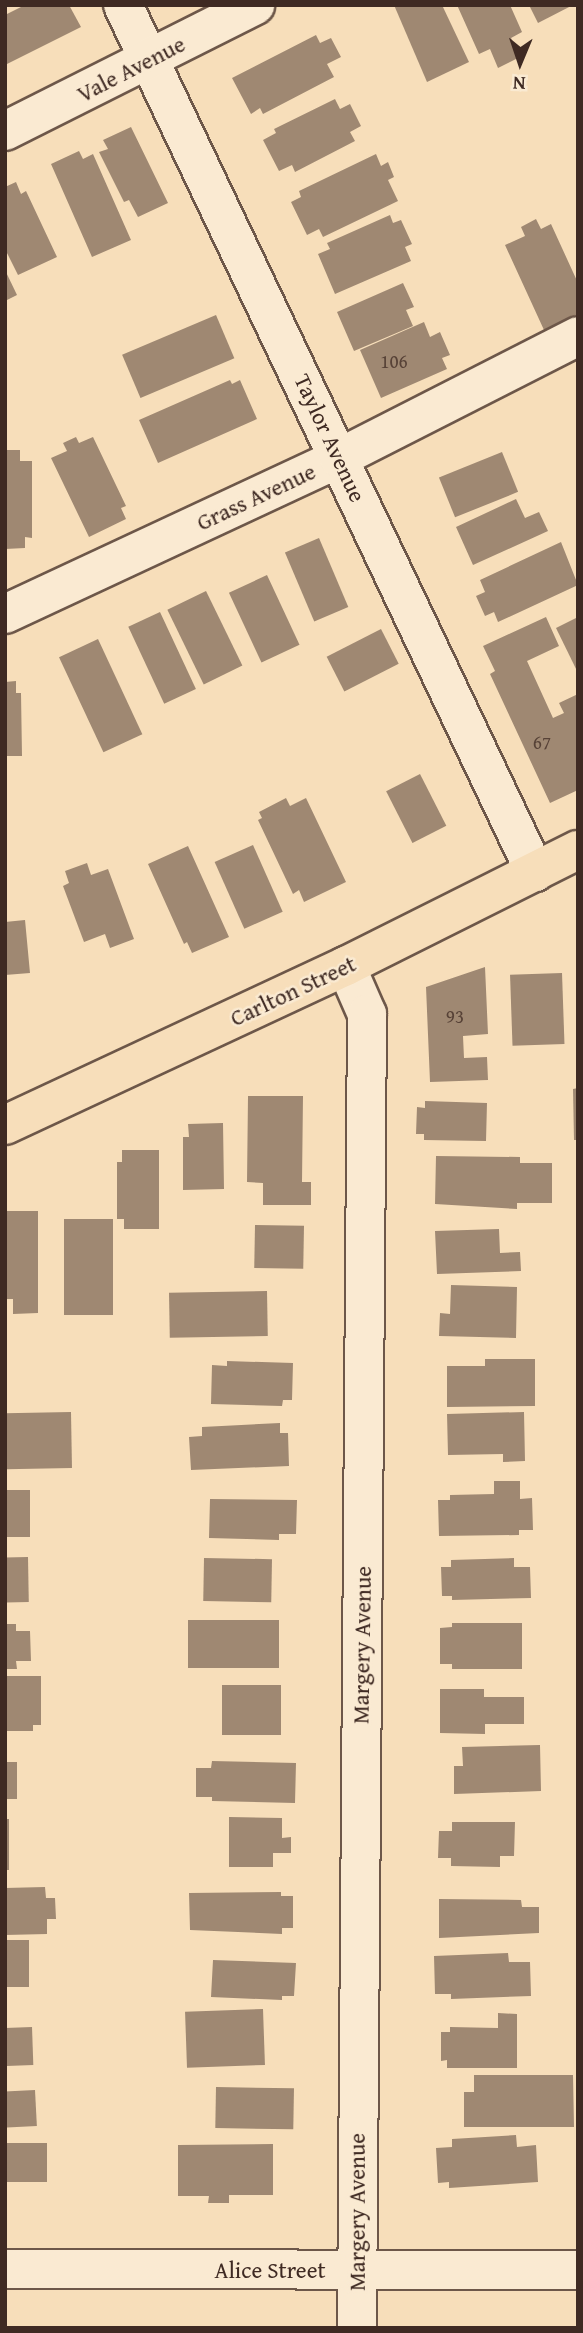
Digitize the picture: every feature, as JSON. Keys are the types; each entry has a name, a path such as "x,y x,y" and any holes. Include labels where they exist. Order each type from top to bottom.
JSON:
{"main road":[{"name":"Carlton Street","path":"5,1125 346,966 578,850"}],"street":[{"name":"Taylor Avenue","path":"123,5 535,872"},
{"name":"Vale Avenue","path":"5,131 149,61 255,5"},
{"name":"Grass Avenue","path":"5,614 339,458 578,336"},
{"name":"Margery Avenue","path":"346,966 367,1014 357,2328"},
{"name":"Alice Street","path":"5,2269 578,2270"}],"building":[{"path":"25,5 69,5 81,27 5,65 5,15"},
{"path":"394,5 442,5 469,62 427,82"},
{"path":"457,5 510,5 522,32 511,38 520,57 498,68 490,49 479,54"},
{"path":"529,5 573,5 538,23"},
{"path":"316,35 320,43 331,38 341,57 327,64 334,77 263,114 260,108 251,114 232,78"},
{"path":"335,99 340,109 350,104 361,126 350,132 355,141 295,172 292,165 279,171 263,140 276,133 274,129"},
{"path":"131,127 168,203 138,217 129,200 124,202 99,152 108,149 103,140"},
{"path":"79,151 83,159 93,154 131,240 92,257 51,164"},
{"path":"376,154 381,166 388,162 394,177 388,180 398,201 323,237 319,229 307,235 291,202 301,197 299,191"},
{"path":"16,182 21,194 26,191 57,257 18,275 5,249 5,187"},
{"path":"390,215 393,223 401,220 412,244 405,247 411,261 335,294 318,254 330,249 327,243"},
{"path":"536,219 541,229 551,224 578,283 578,314 544,330 505,245 525,236 521,227"},
{"path":"5,270 17,295 5,301"},
{"path":"403,283 414,307 406,310 413,326 354,351 337,312"},
{"path":"216,315 234,358 140,398 122,355"},
{"path":"424,322 430,337 440,332 450,355 442,358 447,369 381,398 360,350"},
{"path":"230,380 232,384 240,380 257,419 158,463 139,420"},
{"path":"76,437 79,443 93,437 126,506 121,508 126,519 89,537 51,458 67,451 63,443"},
{"path":"5,450 20,450 20,461 32,461 32,538 25,537 25,548 5,549"},
{"path":"502,452 518,492 455,517 439,477"},
{"path":"516,499 525,518 539,512 548,531 473,565 456,527"},
{"path":"319,538 348,607 314,621 285,552"},
{"path":"561,542 578,585 498,622 494,612 485,616 476,596 485,592 480,580"},
{"path":"267,575 300,645 261,663 229,593"},
{"path":"206,591 242,666 204,684 167,610"},
{"path":"160,612 196,689 164,704 128,627"},
{"path":"546,617 559,646 527,661 553,718 564,713 559,703 578,694 578,790 550,803 490,674 495,671 483,646"},
{"path":"578,617 578,673 556,628"},
{"path":"381,629 399,664 344,691 327,657"},
{"path":"98,639 142,734 103,752 59,657"},
{"path":"16,681 16,693 21,693 22,756 5,756 5,682"},
{"path":"420,774 446,826 412,843 386,791"},
{"path":"286,798 290,806 306,798 346,882 304,902 299,890 293,894 258,820 262,818 259,812"},
{"path":"253,845 283,912 244,929 215,862"},
{"path":"188,846 229,937 192,953 187,942 184,944 148,864"},
{"path":"87,863 91,875 108,869 134,939 110,948 105,934 84,942 63,886 69,883 65,871"},
{"path":"25,920 30,973 5,975 5,922"},
{"path":"485,967 488,1034 463,1036 464,1058 487,1057 488,1080 430,1082 426,987"},
{"path":"562,973 564,1044 513,1046 510,975"},
{"path":"578,1088 578,1140 574,1140 573,1089"},
{"path":"248,1096 303,1096 302,1182 311,1182 311,1205 263,1205 263,1183 247,1182"},
{"path":"425,1101 487,1103 486,1141 424,1140 424,1134 416,1134 417,1107 425,1108"},
{"path":"223,1123 224,1189 183,1190 183,1137 189,1137 188,1124"},
{"path":"122,1150 159,1150 159,1229 124,1229 124,1219 117,1219 117,1162 122,1162"},
{"path":"436,1156 520,1157 520,1163 552,1163 552,1203 517,1203 517,1209 435,1204"},
{"path":"5,1211 38,1211 38,1313 13,1314 13,1299 5,1299"},
{"path":"64,1219 113,1219 113,1315 64,1315"},
{"path":"255,1225 304,1226 303,1269 254,1268"},
{"path":"499,1229 500,1253 520,1252 521,1271 437,1274 435,1231"},
{"path":"451,1285 517,1287 516,1338 439,1336 440,1313 450,1314"},
{"path":"267,1291 268,1336 170,1338 169,1293"},
{"path":"485,1359 535,1359 535,1406 447,1407 447,1366 485,1366"},
{"path":"227,1361 293,1363 292,1400 283,1400 282,1406 211,1404 212,1365 227,1366"},
{"path":"71,1412 72,1468 6,1469 5,1413"},
{"path":"524,1412 525,1461 503,1462 503,1454 448,1455 447,1414"},
{"path":"280,1423 280,1433 288,1433 289,1466 191,1470 189,1437 202,1436 202,1427"},
{"path":"494,1481 520,1481 520,1499 532,1498 533,1530 519,1530 519,1535 439,1536 438,1500 450,1500 450,1495 494,1494"},
{"path":"5,1490 30,1490 30,1537 5,1537"},
{"path":"210,1499 297,1500 296,1534 279,1534 279,1540 209,1538"},
{"path":"5,1557 28,1557 29,1602 6,1602"},
{"path":"204,1558 272,1559 271,1602 203,1601"},
{"path":"514,1558 514,1567 530,1567 531,1598 452,1600 452,1596 442,1596 441,1567 451,1567 451,1560"},
{"path":"188,1620 279,1620 279,1668 188,1668"},
{"path":"452,1623 522,1623 522,1669 452,1669 452,1664 440,1664 440,1628 452,1627"},
{"path":"5,1624 16,1624 16,1631 30,1631 31,1661 16,1661 17,1669 5,1669"},
{"path":"5,1676 41,1676 41,1725 33,1725 33,1731 5,1731"},
{"path":"222,1685 281,1685 281,1735 222,1735"},
{"path":"440,1689 484,1689 484,1697 524,1697 524,1724 485,1724 485,1734 440,1733"},
{"path":"540,1745 541,1791 454,1794 454,1766 463,1766 462,1747"},
{"path":"212,1761 296,1763 295,1803 212,1801 212,1797 196,1797 196,1768 211,1768"},
{"path":"5,1762 17,1762 17,1799 5,1799"},
{"path":"229,1817 282,1818 282,1838 291,1837 291,1853 273,1853 273,1867 229,1867"},
{"path":"5,1819 9,1819 9,1870 5,1870"},
{"path":"452,1822 515,1822 514,1856 500,1856 500,1867 451,1866 451,1858 438,1858 439,1831 452,1831"},
{"path":"45,1887 46,1898 55,1898 56,1919 47,1919 47,1934 5,1935 5,1888"},
{"path":"281,1892 281,1896 293,1896 293,1928 282,1928 282,1934 190,1930 189,1893"},
{"path":"439,1899 521,1900 522,1907 539,1907 539,1933 439,1938"},
{"path":"5,1940 29,1940 29,1987 5,1987"},
{"path":"508,1953 509,1962 530,1962 531,1996 451,1999 451,1994 435,1994 434,1956"},
{"path":"213,1960 296,1963 294,1996 282,1996 282,2000 211,1997"},
{"path":"263,2009 265,2065 187,2068 185,2012"},
{"path":"498,2013 517,2014 517,2068 447,2068 447,2060 441,2061 441,2032 450,2032 450,2027 498,2028"},
{"path":"32,2027 33,2065 6,2066 5,2028"},
{"path":"474,2075 573,2075 574,2127 464,2127 464,2092 474,2092"},
{"path":"216,2087 294,2088 293,2129 215,2128"},
{"path":"35,2090 37,2126 7,2128 5,2092"},
{"path":"516,2135 517,2147 536,2145 538,2182 449,2188 449,2182 438,2183 436,2148 452,2147 452,2139"},
{"path":"5,2143 47,2143 47,2182 5,2182"},
{"path":"273,2144 273,2195 229,2195 229,2203 208,2203 209,2196 178,2196 178,2145"}]}
